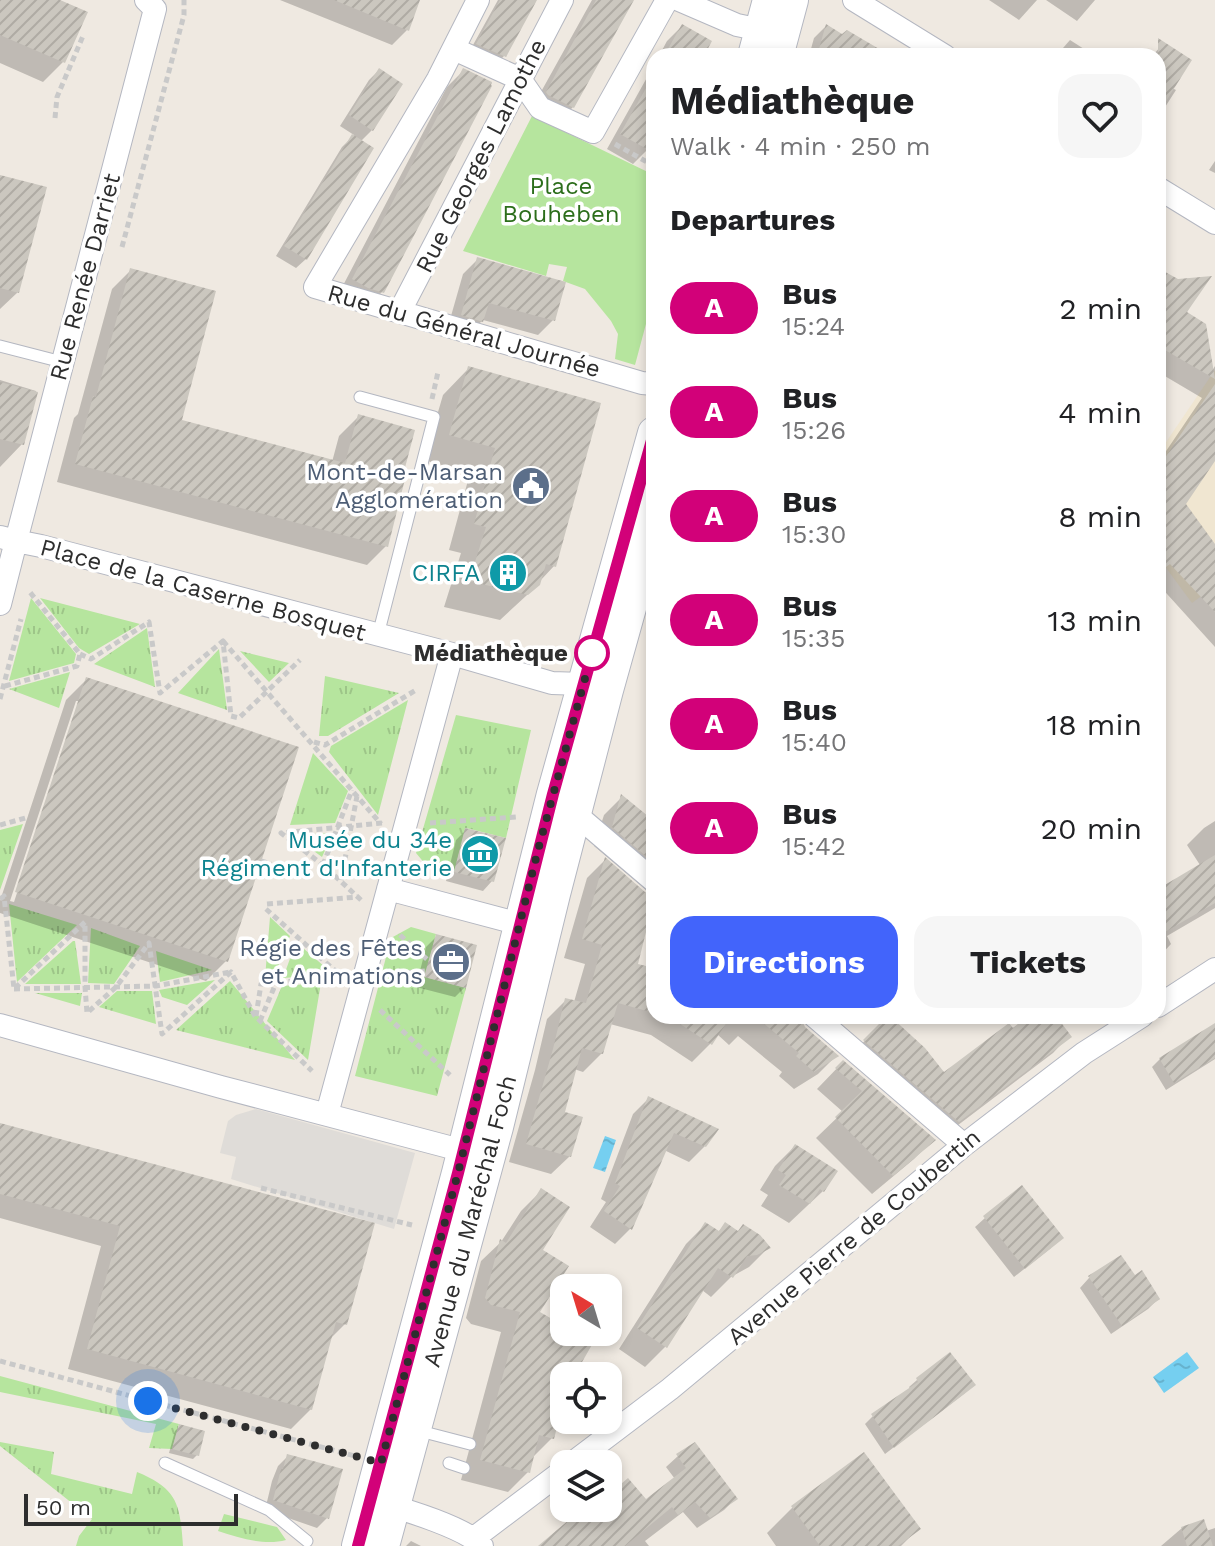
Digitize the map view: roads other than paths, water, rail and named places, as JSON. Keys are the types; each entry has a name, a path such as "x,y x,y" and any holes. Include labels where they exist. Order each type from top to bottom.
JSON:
{"main road":[{"path":"769,36 792,0"},
{"name":"Avenue du Maréchal Foch","path":"383,1546 381,1463 464,1151 520,924 564,804 595,687 646,467"},
{"name":"Avenue du Maréchal Foch","path":"595,687 646,544"},
{"name":"Avenue du Maréchal Foch","path":"358,1546 383,1503 415,1430 497,1127 554,894 564,804"}],"street":[{"name":"Rue Renée Darriet","path":"8,539 62,362 155,9 146,0"},
{"name":"Rue du Général Journée","path":"478,0 430,92 315,287 646,383"},
{"name":"Rue Georges Lamothe","path":"408,314 520,79 562,0"},
{"path":"454,49 520,79 540,108 593,132 667,0"},
{"path":"679,0 769,36"},
{"path":"854,0 932,48"},
{"path":"1166,193 1215,223"},
{"name":"Place de la Caserne Bosquet","path":"0,604 8,539 452,654 552,683 595,687"},
{"path":"327,1114 452,654"},
{"path":"564,804 646,874"},
{"path":"388,889 520,924"},
{"path":"520,924 554,894"},
{"path":"497,1127 491,1103 528,949 520,924"},
{"path":"1166,1001 1215,969"},
{"path":"823,1024 964,1145"},
{"name":"Avenue Pierre de Coubertin","path":"589,1450 670,1389 964,1145 1084,1053 1129,1024"},
{"path":"0,1025 464,1151"},
{"path":"383,1503 478,1542 550,1482"}],"lane":[{"path":"0,346 62,362"},
{"path":"360,397 434,417 378,636"},
{"path":"415,1430 470,1444"},
{"path":"165,1463 269,1510 307,1541"},
{"path":"449,1463 464,1468"}],"water":[{"path":"605,1136 616,1140 605,1172 593,1168"},
{"path":"1187,1352 1199,1368 1164,1393 1153,1377"}],"place":[{"name":"Mont-de-Marsan Agglomération","path":"531,486"},
{"name":"CIRFA","path":"508,573"},
{"name":"Médiathèque","path":"592,653"},
{"name":"Musée du 34e Régiment d'Infanterie","path":"480,854"},
{"name":"Régie des Fêtes et Animations","path":"451,962"}],"park label":[{"name":"Place Bouheben","path":"561,200"}]}
